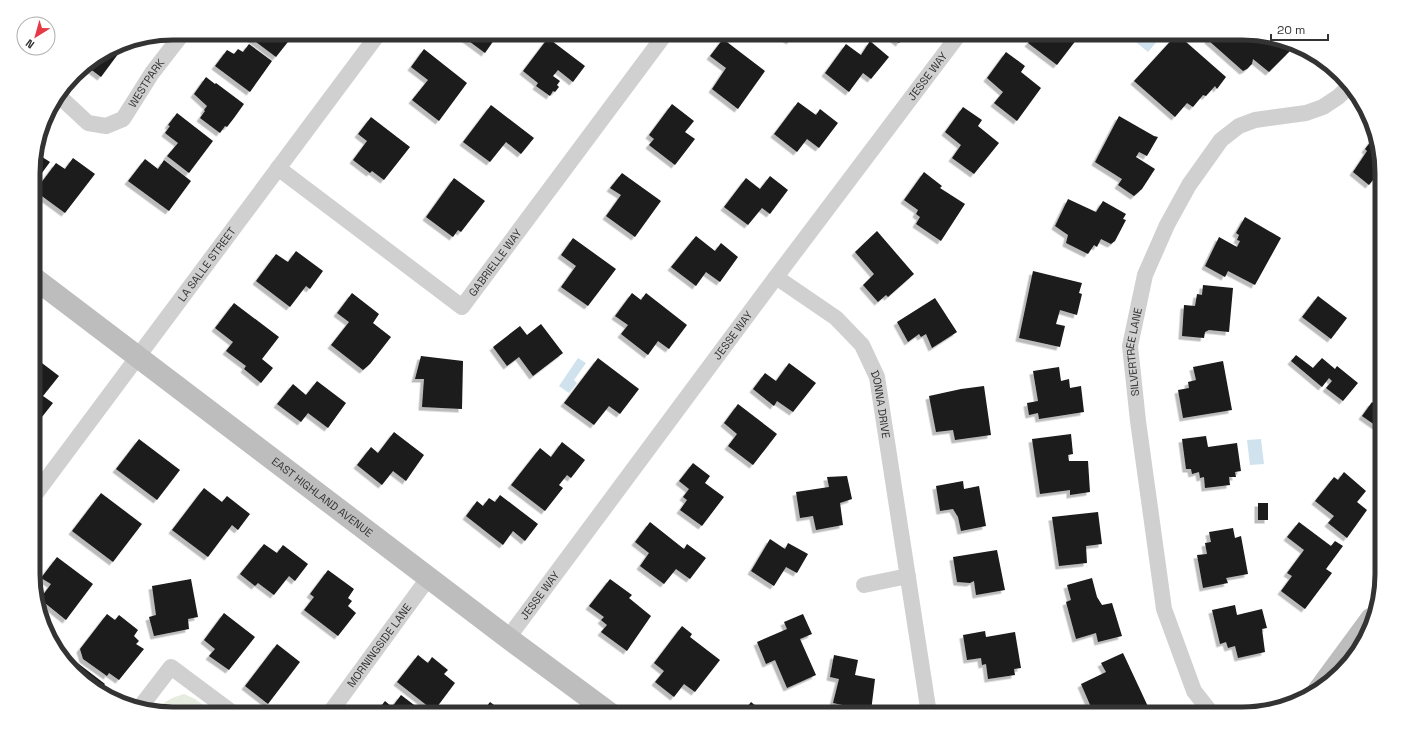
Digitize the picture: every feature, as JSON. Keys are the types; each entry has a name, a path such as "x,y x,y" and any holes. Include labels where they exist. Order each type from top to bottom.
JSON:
{"street":[{"name":"WESTPARK","path":"63,100 88,123 106,126 123,119 152,73 178,40"},
{"name":"LA SALLE STREET","path":"40,488 374,40"},
{"name":"GABRIELLE WAY","path":"278,168 462,307 661,40"},
{"name":"JESSE WAY","path":"508,638 776,277 955,40"},
{"name":"SILVERTREE LANE","path":"1207,707 1194,691 1164,609 1138,421 1130,346 1144,275 1167,225 1189,184 1221,140 1239,126 1256,120 1306,113 1323,107 1346,90"},
{"name":"DONNA DRIVE","path":"776,277 836,318 862,345 877,377 928,707"},
{"name":"EAST HIGHLAND AVENUE","path":"40,283 429,577 598,707"},
{"path":"864,585 908,576"},
{"name":"MORNINGSIDE LANE","path":"333,707 429,577"},
{"path":"1332,672 1361,632"},
{"path":"143,703 171,667 225,707"}],"shaded area":[{"path":"184,694 195,699 206,707 160,706 173,698"}],"water":[{"path":"1138,40 1158,40 1148,52 1136,42"},
{"path":"578,358 586,363 574,380 577,383 569,393 559,386"},
{"path":"1261,439 1264,464 1250,465 1247,440"}],"building":[{"path":"253,40 289,40 276,57"},
{"path":"467,40 494,40 485,53"},
{"path":"546,40 551,40 585,66 573,82 558,70 553,76 560,81 557,85 559,87 555,92 553,91 550,96 536,86 538,83 523,71"},
{"path":"722,40 724,40 765,71 738,109 712,89 726,68 710,56"},
{"path":"1031,40 1076,40 1057,65 1028,43"},
{"path":"1172,40 1184,40 1226,77 1217,89 1215,86 1206,96 1203,95 1193,107 1187,103 1175,117 1134,81"},
{"path":"1208,40 1259,41 1284,47 1290,51 1269,72 1253,59 1252,64 1243,71"},
{"path":"870,41 889,57 871,79 863,73 849,92 825,73 846,44 861,55"},
{"path":"249,44 272,61 250,92 215,66 227,50 234,54 238,49 243,52"},
{"path":"424,49 467,83 439,121 412,100 428,80 411,67"},
{"path":"120,51 101,77 90,69"},
{"path":"1006,52 1025,66 1021,72 1041,88 1017,121 994,103 1003,92 987,78"},
{"path":"206,77 244,104 227,127 225,126 220,133 200,118 207,106 194,94"},
{"path":"798,102 816,115 820,109 838,123 819,148 807,139 797,152 774,134"},
{"path":"672,104 694,121 685,132 695,139 675,165 649,145 654,139 649,135"},
{"path":"491,105 534,138 521,154 506,142 490,162 463,142"},
{"path":"963,107 982,120 978,126 999,143 974,174 952,158 961,145 945,132"},
{"path":"177,113 213,141 189,173 167,156 178,143 165,133 170,126 168,125"},
{"path":"1119,116 1158,137 1147,156 1139,152 1136,157 1155,169 1142,189 1134,196 1118,185 1122,179 1095,162"},
{"path":"371,117 410,147 384,180 372,171 370,173 353,160 367,141 358,134"},
{"path":"1371,142 1374,156 1375,178 1369,185 1353,172 1367,151 1365,149"},
{"path":"41,156 50,162 40,176"},
{"path":"73,158 95,174 65,213 40,195 40,184 56,163 65,169"},
{"path":"145,159 158,169 164,160 191,181 169,211 128,181"},
{"path":"924,172 942,186 940,188 965,204 941,241 916,224 920,217 916,214 918,210 904,200"},
{"path":"622,173 661,201 635,237 606,216 621,195 610,188"},
{"path":"770,176 788,190 770,214 762,208 748,225 724,207 746,178 760,189"},
{"path":"454,178 485,201 461,232 458,230 453,237 426,217"},
{"path":"1068,199 1096,212 1103,201 1126,214 1123,219 1126,220 1115,241 1111,244 1101,239 1097,247 1094,245 1088,254 1066,243 1068,235 1055,226"},
{"path":"1245,217 1281,238 1255,285 1228,271 1225,277 1205,266 1219,237 1237,247 1240,241 1237,240 1239,235 1236,233"},
{"path":"877,231 914,274 888,297 886,295 878,302 863,285 874,274 855,252"},
{"path":"696,236 715,251 721,243 738,257 720,282 706,272 696,286 671,267"},
{"path":"573,238 616,269 588,306 561,287 576,266 561,255"},
{"path":"296,251 323,271 310,289 306,286 290,307 256,281 276,254 288,262"},
{"path":"1033,271 1082,283 1079,293 1082,294 1077,315 1060,310 1056,324 1065,326 1060,347 1019,338"},
{"path":"1203,285 1233,288 1229,332 1209,330 1205,332 1204,338 1182,336 1184,305 1195,306 1197,294 1202,295"},
{"path":"352,293 379,314 373,323 391,337 370,364 363,370 331,345 349,322 337,313"},
{"path":"632,293 641,300 646,293 687,325 669,349 658,341 648,355 621,334 628,325 615,316"},
{"path":"1318,296 1347,318 1331,339 1302,317"},
{"path":"935,298 957,332 932,348 926,334 921,337 919,334 908,342 897,322"},
{"path":"234,303 279,337 262,359 273,368 261,383 244,369 246,366 226,351 233,342 215,328"},
{"path":"541,324 563,353 533,376 519,357 507,366 493,347 520,326 527,335"},
{"path":"1296,355 1313,368 1322,358 1335,369 1337,366 1358,383 1343,401 1326,388 1332,381 1329,378 1322,387 1291,361"},
{"path":"421,356 463,361 462,409 422,407 424,379 415,379"},
{"path":"598,358 639,389 620,414 609,406 594,425 564,403"},
{"path":"1223,361 1232,410 1183,418 1178,390 1189,388 1188,382 1196,380 1193,367"},
{"path":"40,362 59,376 43,396 53,403 40,419"},
{"path":"789,363 816,383 793,412 777,401 774,406 753,389 765,373 776,381"},
{"path":"1059,367 1061,381 1069,379 1070,388 1081,386 1084,412 1039,419 1038,413 1029,415 1027,403 1038,401 1033,371"},
{"path":"317,381 346,403 328,428 308,413 301,422 277,404 293,384 306,395"},
{"path":"984,386 991,435 955,440 953,430 936,432 929,396"},
{"path":"1372,402 1375,404 1375,425 1362,416"},
{"path":"738,404 777,434 753,465 728,446 737,434 724,423"},
{"path":"394,432 424,455 406,481 393,471 382,485 357,465 371,447 378,453"},
{"path":"1071,434 1073,454 1068,455 1069,461 1088,461 1090,492 1070,495 1070,490 1040,494 1032,439"},
{"path":"1206,436 1208,447 1237,443 1241,471 1235,472 1236,477 1229,477 1230,485 1205,488 1204,477 1200,478 1199,472 1192,474 1191,469 1186,469 1182,439"},
{"path":"139,439 180,470 157,500 116,469"},
{"path":"562,442 585,460 571,478 567,475 559,485 563,488 545,511 511,485 540,448 551,457"},
{"path":"693,463 710,476 705,483 724,497 702,526 680,510 687,500 683,497 689,489 679,481"},
{"path":"1344,472 1366,491 1357,502 1367,510 1347,538 1328,523 1334,516 1315,501 1334,477 1338,480"},
{"path":"847,476 852,499 840,503 843,525 816,530 813,516 800,518 796,492 829,487 827,477"},
{"path":"963,481 964,489 979,486 986,526 961,531 958,517 953,509 940,511 936,486"},
{"path":"204,488 222,502 227,496 250,514 238,530 232,525 208,557 172,530"},
{"path":"101,493 142,524 113,562 72,531"},
{"path":"500,495 538,524 525,541 513,531 503,545 466,516 477,501 483,506 489,498 495,502"},
{"path":"1258,503 1268,503 1268,520 1258,520"},
{"path":"1098,512 1102,544 1086,546 1087,563 1059,566 1052,517"},
{"path":"650,522 684,549 687,544 706,558 690,579 676,569 664,584 640,566 649,553 635,542"},
{"path":"1299,522 1331,546 1335,541 1343,546 1326,569 1332,573 1305,609 1281,591 1292,576 1287,573 1304,550 1287,537"},
{"path":"1233,528 1235,538 1241,536 1248,574 1226,578 1228,583 1203,588 1197,555 1207,554 1205,543 1211,542 1209,532"},
{"path":"770,539 785,549 788,543 808,554 797,573 786,567 774,586 751,571"},
{"path":"264,544 277,553 283,545 308,564 295,581 289,576 274,595 258,583 255,586 240,574"},
{"path":"997,550 1005,590 976,595 974,581 970,583 957,582 953,557"},
{"path":"57,557 93,584 66,620 44,602 42,596 51,584 41,578"},
{"path":"328,570 354,589 348,598 352,601 348,606 356,613 338,636 304,610 314,597 310,594"},
{"path":"1092,578 1097,597 1102,605 1112,603 1122,636 1098,642 1096,633 1076,639 1066,602 1071,600 1067,585"},
{"path":"191,579 198,617 188,619 189,629 154,636 149,617 156,615 152,586"},
{"path":"610,579 632,595 629,598 651,616 627,651 601,632 607,625 601,620 604,617 589,606"},
{"path":"1235,605 1237,615 1262,609 1267,628 1262,629 1265,652 1238,658 1235,646 1228,648 1226,642 1220,644 1212,610"},
{"path":"224,613 255,637 229,670 209,656 215,649 204,640"},
{"path":"107,614 115,620 119,615 138,630 134,636 139,641 136,644 144,649 119,680 109,673 107,676 83,659 80,649"},
{"path":"803,614 812,634 800,639 816,675 787,688 775,660 766,664 757,642 787,629 784,622"},
{"path":"682,626 692,634 690,637 720,660 695,692 684,684 674,697 655,682 664,671 654,663"},
{"path":"985,631 986,637 1015,632 1021,668 1014,669 1015,675 988,679 986,664 982,665 981,658 967,660 963,635"},
{"path":"277,644 300,662 268,704 245,686"},
{"path":"1123,653 1148,707 1091,707 1081,684 1106,672 1101,663"},
{"path":"418,655 428,663 432,657 448,670 444,674 455,683 437,707 429,707 397,682"},
{"path":"834,655 858,660 855,675 875,679 872,707 852,707 833,703 839,679 830,677"},
{"path":"75,661 105,684 103,686 92,679 74,662"},
{"path":"401,695 417,707 392,707"},
{"path":"385,701 392,707 380,707"},
{"path":"490,702 497,707 486,707"},
{"path":"751,702 757,707 747,707"}]}
